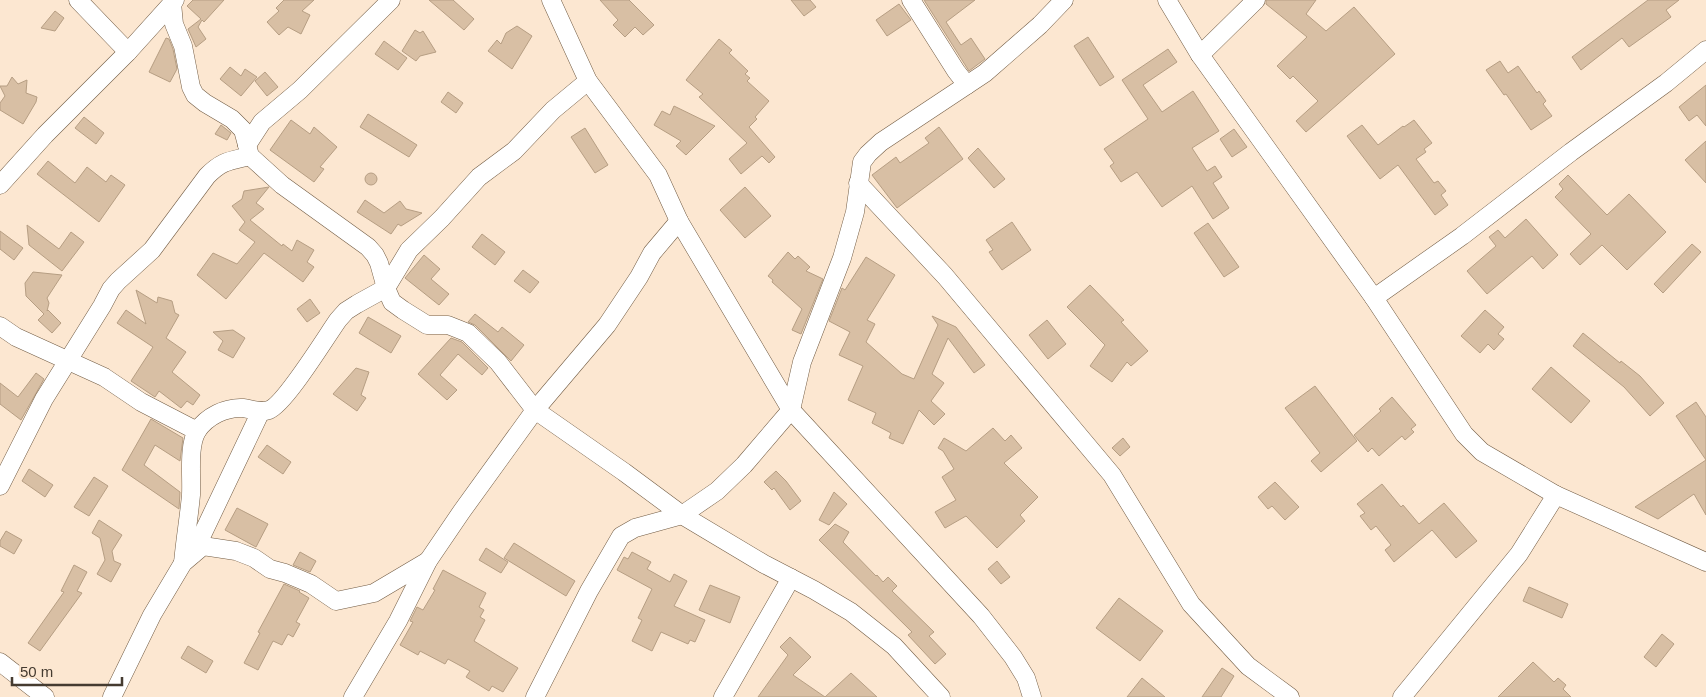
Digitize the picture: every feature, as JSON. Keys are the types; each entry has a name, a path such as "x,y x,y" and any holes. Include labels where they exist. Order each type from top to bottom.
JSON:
{"street":[{"path":"78,0 128,52"},
{"path":"0,486 44,399 118,281 152,250 207,176 221,163 248,150 262,122 300,90 392,0"},
{"path":"551,0 588,81 658,175 679,221 792,410 981,616 1013,657 1026,678 1032,697"},
{"path":"911,0 967,85"},
{"path":"535,697 589,591 621,536 635,528 682,515 717,492 744,465 792,410 802,362 842,258 855,212 862,162 868,154 881,142 985,73 1040,25 1064,0"},
{"path":"1168,0 1200,54 1374,298 1464,434 1482,452 1556,495 1706,562"},
{"path":"1200,54 1256,0"},
{"path":"0,185 45,135 128,52 174,2"},
{"path":"174,2 174,24 183,46 190,87 195,95 232,119 243,130 248,150 282,185 368,247 379,263 392,302 427,325 448,325 468,333 498,362 535,410 682,515 851,612 894,646 941,697"},
{"path":"1374,298 1462,236 1571,152 1666,83 1706,50"},
{"path":"188,558 193,440 197,431 206,420 218,413 231,409 242,408 261,411 269,410 279,404 346,311 386,288 409,250 442,218 479,177 514,151 553,110 588,81"},
{"path":"858,183 945,276 1112,475 1190,604 1248,666 1290,697"},
{"path":"353,697 398,621 428,562 462,511 535,410 607,325 639,277 652,253 679,221"},
{"path":"0,326 16,337 104,377 141,402 197,431"},
{"path":"112,697 152,615 188,558 261,411"},
{"path":"1402,697 1518,554 1556,495"},
{"path":"188,558 203,546 236,551 254,558 270,569 286,573 311,584 336,600 374,593 428,562"},
{"path":"723,697 790,578"},
{"path":"0,662 44,697"}],"building":[{"path":"193,0 224,0 204,22 202,20 198,27 206,39 196,47 188,29 201,19 187,6"},
{"path":"284,0 314,0 302,11 310,15 301,34 288,27 279,35 267,22 279,11 276,8"},
{"path":"429,0 453,0 474,19 464,30"},
{"path":"600,0 629,0 654,25 643,35 635,27 625,37 613,25 618,20"},
{"path":"791,0 810,0 816,7 804,16"},
{"path":"924,0 975,0 946,22 961,45 971,38 985,59 969,71"},
{"path":"1266,0 1316,0 1306,14 1326,31 1354,7 1395,54 1306,132 1296,121 1318,101 1293,76 1290,79 1277,66 1307,37 1266,4"},
{"path":"1648,0 1679,0 1666,10 1671,17 1629,47 1622,38 1581,70 1572,57"},
{"path":"899,4 911,20 887,36 876,20"},
{"path":"55,11 64,18 55,31 41,28"},
{"path":"517,26 532,36 512,69 488,51 497,40 501,44 506,33"},
{"path":"415,30 420,33 423,31 436,52 420,56 416,61 402,51"},
{"path":"1088,37 1114,77 1100,86 1074,46"},
{"path":"166,38 169,39 173,49 177,69 170,82 149,72"},
{"path":"719,39 732,50 729,53 748,71 745,74 750,78 747,81 769,101 749,127 775,157 769,163 762,156 741,174 729,159 747,143 699,97 703,94 686,80"},
{"path":"384,41 407,58 398,70 375,54"},
{"path":"1168,49 1177,62 1143,85 1162,112 1193,91 1219,131 1192,148 1207,171 1215,166 1222,177 1213,183 1229,208 1213,219 1192,186 1162,207 1137,172 1121,182 1110,166 1114,163 1104,149 1148,119 1122,80"},
{"path":"1500,61 1508,73 1518,66 1537,93 1539,91 1546,101 1543,104 1552,116 1531,130 1506,94 1504,95 1486,70"},
{"path":"230,67 241,76 245,69 257,77 241,96 220,79"},
{"path":"265,72 278,87 267,96 255,81"},
{"path":"12,77 18,84 27,80 26,93 37,97 23,124 0,110 0,103 5,96 0,86 7,86"},
{"path":"1706,85 1706,126 1697,115 1689,121 1679,107"},
{"path":"448,92 463,103 456,113 441,102"},
{"path":"674,106 715,126 686,155 676,146 681,141 654,125 662,111 670,115"},
{"path":"368,114 417,145 409,157 360,127"},
{"path":"84,117 104,133 96,144 75,128"},
{"path":"291,120 310,134 314,127 337,147 320,167 324,169 314,182 270,150"},
{"path":"1414,120 1432,143 1424,149 1426,152 1416,159 1434,183 1438,181 1446,191 1441,195 1448,205 1435,215 1398,165 1380,179 1347,136 1362,125 1378,145"},
{"path":"221,125 231,133 227,140 215,134"},
{"path":"939,127 963,159 897,208 872,175 896,157 900,163 929,143 925,138"},
{"path":"585,128 608,165 595,173 571,137"},
{"path":"1234,129 1247,147 1232,157 1220,139"},
{"path":"1706,141 1706,183 1685,160"},
{"path":"978,148 1005,179 994,188 968,158"},
{"path":"48,161 75,183 87,167 106,182 111,175 125,185 99,222 37,174"},
{"path":"369,173 373,173 377,179 373,185 369,185 365,181 365,177"},
{"path":"1568,175 1607,215 1629,194 1666,232 1627,270 1602,245 1580,265 1570,254 1591,234 1555,197 1563,189 1559,184"},
{"path":"269,187 256,203 264,209 250,220 282,246 283,244 292,251 297,240 314,250 307,262 314,267 303,282 264,253 226,299 197,275 213,253 237,264 255,242 239,230 245,222 232,206 242,199 244,191"},
{"path":"745,187 771,216 745,238 720,210"},
{"path":"365,200 384,213 400,201 406,209 422,213 401,226 398,224 391,234 357,212"},
{"path":"1526,219 1558,255 1543,269 1532,256 1487,294 1467,271 1496,246 1489,237 1498,230 1505,238"},
{"path":"1012,222 1031,250 1002,270 989,252 993,250 986,240"},
{"path":"1208,223 1239,267 1224,277 1194,233"},
{"path":"27,225 59,249 71,232 84,242 62,271 29,245"},
{"path":"0,231 23,248 14,260 0,249"},
{"path":"482,234 505,252 495,265 472,247"},
{"path":"1692,244 1701,252 1663,293 1654,284"},
{"path":"788,252 795,259 798,256 810,267 806,271 823,279 801,334 792,330 802,309 772,282 773,280 768,276"},
{"path":"424,255 440,269 431,279 449,294 439,305 405,278"},
{"path":"866,257 895,275 867,320 875,324 866,342 902,374 914,379 938,325 932,316 956,327 985,365 974,373 948,338 932,374 944,383 931,401 945,414 934,425 919,410 903,444 889,438 891,433 872,423 876,413 848,400 863,366 839,355 850,332 829,321 842,288 845,290"},
{"path":"523,270 539,282 530,293 514,281"},
{"path":"33,272 62,275 47,298 49,303 47,311 61,323 52,333 38,320 44,314 26,296 25,283"},
{"path":"1090,285 1124,320 1121,322 1148,351 1131,366 1127,362 1112,382 1090,366 1105,345 1067,307"},
{"path":"136,290 157,303 158,297 172,301 175,313 179,315 166,338 186,352 172,372 200,395 193,405 187,401 181,408 159,391 155,397 131,381 153,347 117,323 126,310 146,324"},
{"path":"310,299 320,313 307,322 297,309"},
{"path":"1485,310 1504,327 1498,334 1504,339 1494,350 1488,344 1480,353 1461,336"},
{"path":"475,314 498,332 502,327 524,345 511,361 475,325 468,322"},
{"path":"368,317 401,336 391,353 359,333"},
{"path":"1047,320 1066,344 1048,359 1029,335"},
{"path":"233,330 245,338 233,358 218,350 223,341 213,332"},
{"path":"1583,333 1620,363 1621,361 1640,376 1664,403 1650,416 1624,387 1573,346"},
{"path":"451,338 462,342 488,368 482,375 458,354 440,375 457,390 447,400 418,374"},
{"path":"1551,367 1590,401 1571,423 1532,389"},
{"path":"356,368 369,372 361,395 366,398 357,411 333,394"},
{"path":"36,373 44,379 21,420 0,404 0,383 18,397"},
{"path":"1315,386 1357,441 1321,472 1311,461 1320,453 1285,408"},
{"path":"1392,397 1416,425 1411,429 1414,432 1405,440 1402,436 1379,456 1372,448 1368,452 1354,435 1381,411 1379,409"},
{"path":"1696,402 1706,417 1706,460 1676,416"},
{"path":"151,419 183,438 180,461 155,445 144,465 180,492 179,509 122,470"},
{"path":"993,428 1005,441 1011,435 1022,448 1004,463 1038,497 1020,515 1025,521 997,548 966,516 945,528 935,512 956,500 942,477 954,469 943,451 938,448 944,438 966,451"},
{"path":"1123,438 1130,447 1120,456 1112,448"},
{"path":"267,445 291,462 283,474 258,457"},
{"path":"1706,460 1706,515 1694,494 1658,519 1635,507"},
{"path":"29,469 53,485 45,497 22,481"},
{"path":"776,471 801,501 790,510 774,488 772,490 764,482"},
{"path":"94,477 108,486 89,516 74,507"},
{"path":"1275,482 1299,507 1285,520 1272,506 1268,509 1258,497"},
{"path":"1382,484 1401,507 1403,505 1419,524 1444,503 1477,541 1456,558 1432,530 1394,562 1385,550 1391,545 1376,526 1371,530 1360,516 1365,513 1357,504"},
{"path":"834,492 847,504 829,525 819,520"},
{"path":"237,508 268,524 256,547 225,530"},
{"path":"99,520 122,535 112,551 114,561 121,564 111,582 97,574 105,560 100,538 92,533"},
{"path":"835,524 849,532 843,542 883,582 888,577 897,586 892,591 934,632 929,636 946,654 935,664 908,635 912,632 819,540"},
{"path":"6,531 22,540 14,554 0,546 0,541"},
{"path":"514,543 575,581 566,596 504,558"},
{"path":"486,548 508,562 501,573 479,560"},
{"path":"300,552 316,561 310,572 293,565"},
{"path":"632,552 651,562 647,569 670,582 674,574 687,581 674,606 705,620 695,642 690,640 688,644 661,632 652,651 632,641 642,620 638,618 652,589 617,570 624,557 628,559"},
{"path":"997,561 1010,577 1001,584 988,569"},
{"path":"74,565 87,572 77,591 82,593 40,651 28,643 64,592 61,591"},
{"path":"443,570 486,593 479,607 484,610 480,617 485,620 474,641 518,668 503,692 492,686 489,691 466,677 470,671 448,659 445,664 420,651 418,655 400,645 413,622 410,621 417,607 423,610 435,590 433,589"},
{"path":"284,584 300,591 309,598 296,622 300,624 293,637 288,634 282,645 273,641 258,670 244,663 260,633 258,632"},
{"path":"710,585 740,597 730,623 699,610"},
{"path":"1529,587 1568,604 1562,618 1523,601"},
{"path":"1119,598 1163,631 1140,661 1096,628"},
{"path":"1662,634 1674,644 1656,667 1644,657"},
{"path":"790,637 811,657 793,675 825,697 758,697 788,655 780,647"},
{"path":"188,646 213,661 206,673 181,658"},
{"path":"1533,662 1554,682 1558,678 1566,685 1563,689 1571,697 1498,697"},
{"path":"1222,668 1234,676 1221,697 1202,697"},
{"path":"851,673 877,697 825,697"},
{"path":"1142,678 1165,697 1127,697"}]}
